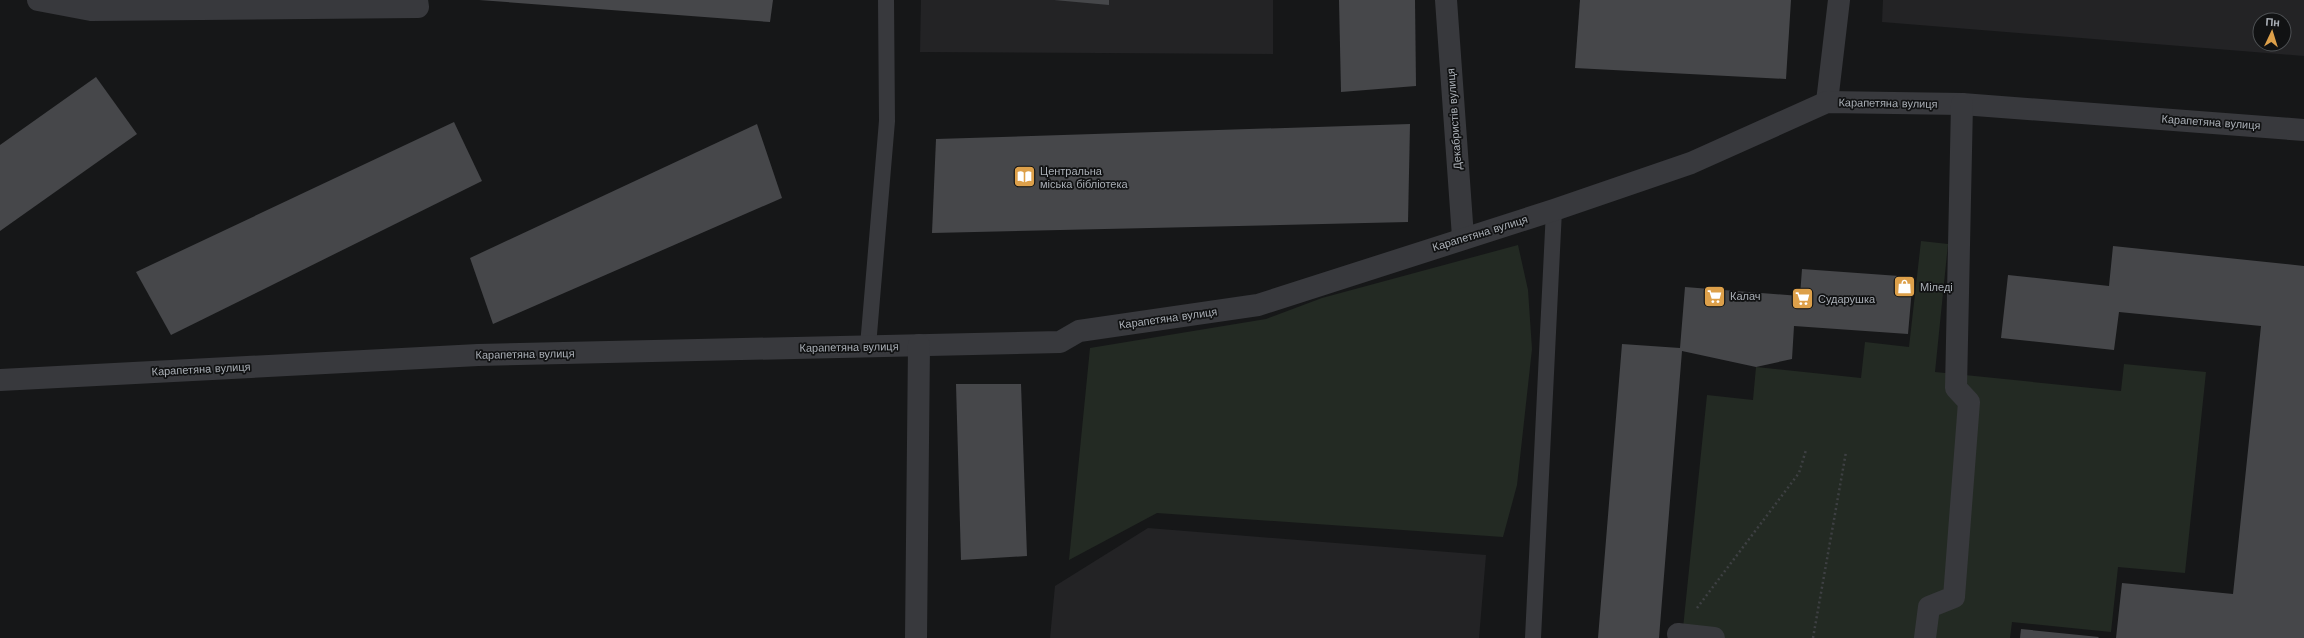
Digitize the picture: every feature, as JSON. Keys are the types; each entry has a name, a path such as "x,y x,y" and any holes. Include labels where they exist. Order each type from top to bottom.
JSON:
{"street":[{"path":"38,0 91,10 418,7 417,0"},
{"name":"Декабристів вулиця","path":"1446,0 1463,238"},
{"path":"1827,102 1839,0"},
{"name":"Карапетяна вулиця","path":"0,380 478,355 1060,342 1079,331 1258,305 1554,210 1691,163 1827,102 1962,104 2304,130"},
{"path":"1925,638 1929,607 1954,597 1969,402 1956,388 1962,104"},
{"path":"916,638 919,345"},
{"path":"1678,634 1714,638"}],"lane":[{"path":"868,346 887,121 886,0"},
{"path":"1533,638 1554,210"}],"path":[{"path":"1678,634 1799,472 1806,450"},
{"path":"1813,638 1846,452"}],"shaded area":[{"path":"921,0 1273,0 1273,54 920,52"},
{"path":"1883,0 2304,0 2304,56 2254,52 2292,52 2292,12 2252,12 2252,52 1882,22"},
{"path":"1921,241 1948,244 1935,372 2121,391 2124,364 2206,372 2185,573 2118,567 2111,632 2012,622 2010,638 1682,638 1707,395 1753,400 1756,367 1861,378 1865,342 1909,347"},
{"path":"1518,245 1528,290 1532,349 1517,485 1503,537 1157,513 1069,560 1090,348 1266,319 1322,298"},
{"path":"1148,528 1486,555 1479,638 1050,638 1055,586"}],"building":[{"path":"479,0 773,0 770,22"},
{"path":"1054,0 1109,0 1109,5"},
{"path":"1339,0 1415,0 1416,86 1341,92"},
{"path":"1580,0 1791,0 1786,79 1575,68"},
{"path":"96,77 137,134 0,231 0,145"},
{"path":"454,122 482,181 171,335 136,272"},
{"path":"757,124 782,198 493,324 470,258"},
{"path":"1410,124 1408,222 932,233 936,139"},
{"path":"2113,246 2304,266 2304,638 2116,638 2122,583 2233,594 2261,326 2119,312 2114,350 2001,338 2008,275 2109,286"},
{"path":"1802,269 1913,277 1908,334 1794,326 1792,359 1756,367 1682,351 1659,638 1598,638 1622,344 1680,348 1685,287 1800,296"},
{"path":"956,384 1021,384 1027,556 961,560"},
{"path":"2021,629 2099,637 2020,638"}],"place":[{"name":"Центральна міська бібліотека","path":"1025,177"},
{"name":"Міледі","path":"1904,287"},
{"name":"Калач","path":"1714,296"},
{"name":"Сударушка","path":"1802,299"}]}
